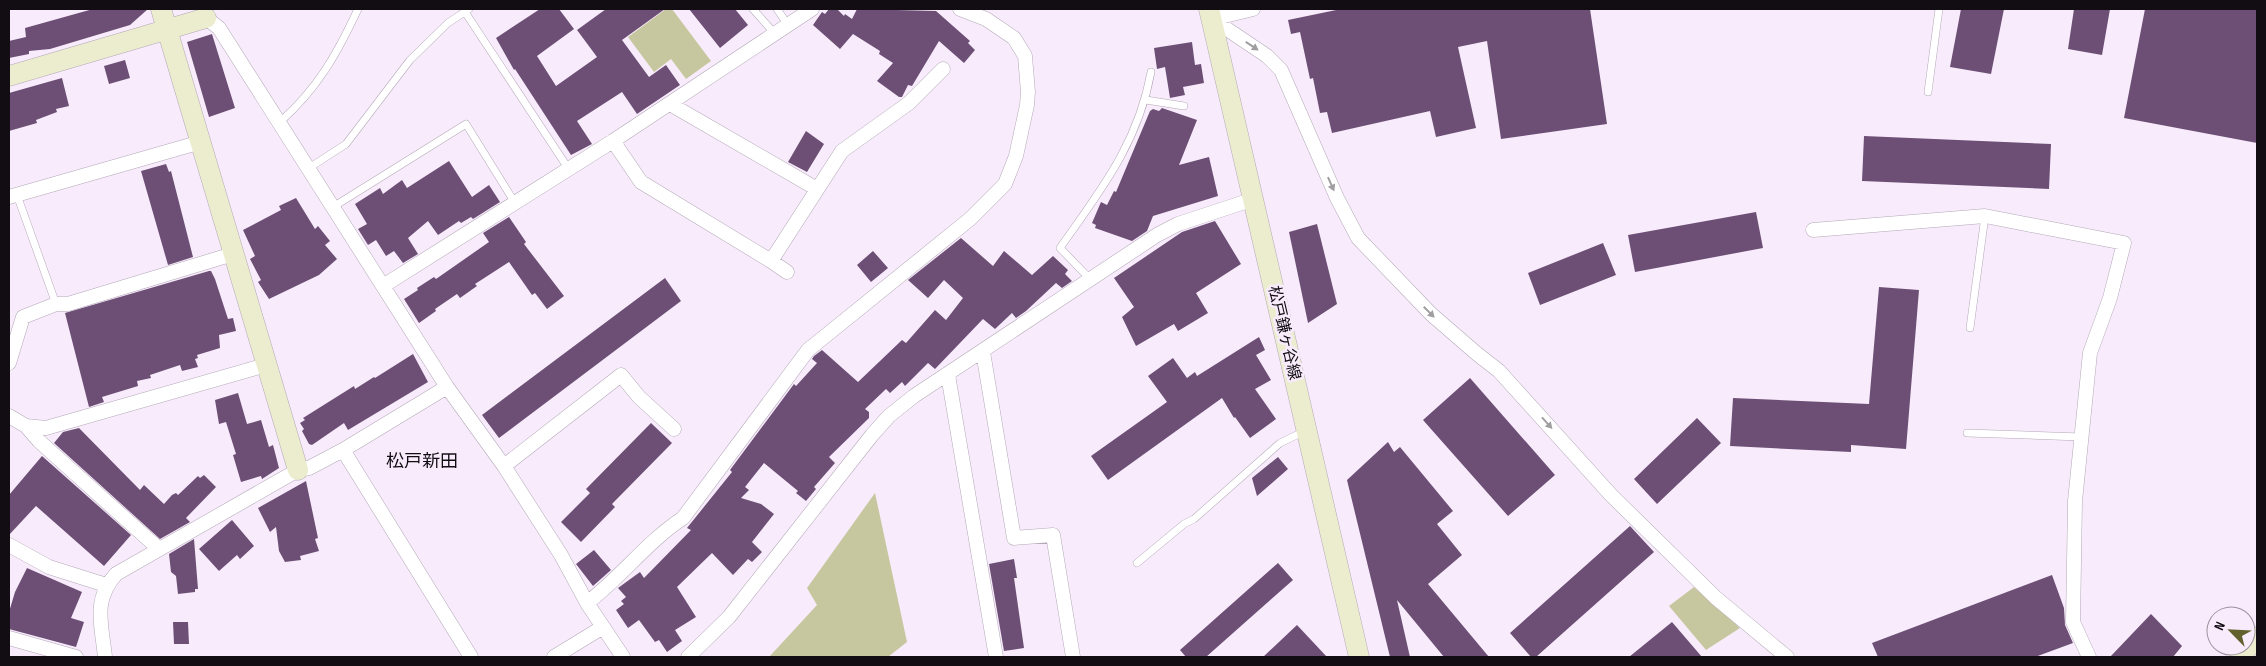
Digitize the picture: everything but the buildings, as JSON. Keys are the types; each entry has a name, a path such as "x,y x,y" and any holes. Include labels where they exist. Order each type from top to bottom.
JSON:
{"street":[{"path":"161,9 298,470"},
{"path":"383,286 613,141 670,104 688,89 812,9"},
{"path":"587,603 610,585 670,526 683,518 808,350 970,219 1005,184 1016,156 1027,105 1028,92 1025,56 1014,38 986,19 960,9"},
{"path":"1210,14 1253,9"},
{"path":"1210,14 1267,56 1281,70 1337,198 1358,238 1431,314 1499,371 1612,495 1716,598 1787,657"},
{"name":"松戸鎌ヶ谷線","path":"1210,14 1359,657"},
{"path":"9,76 206,18 218,28 280,122 447,387 504,466 561,555 587,603 623,657"},
{"path":"771,261 842,151 909,103 943,69"},
{"path":"670,104 817,189"},
{"path":"613,141 640,182 787,272"},
{"path":"13,196 200,142"},
{"path":"688,657 729,617 889,416 914,396 983,352 1090,279 1178,224 1254,199"},
{"path":"1812,230 1985,216 2124,243 2110,298 2090,353 2075,501 2073,622 2089,657"},
{"path":"9,363 23,316 56,304 68,304 233,254"},
{"path":"983,352 1014,538 1053,535 1073,657"},
{"path":"26,426 46,428 266,365"},
{"path":"504,466 621,375 639,396 674,430"},
{"path":"948,375 996,657"},
{"path":"105,657 100,602 106,585 116,574 298,470 309,468 343,450 447,387"},
{"path":"9,416 26,426 39,441 159,549"},
{"path":"343,450 471,657"},
{"path":"9,544 49,567 106,585"},
{"path":"554,657 603,627"},
{"path":"2240,657 2257,637"},
{"path":"9,638 76,657"}],"lane":[{"path":"280,122 303,101 317,83 337,54 358,9"},
{"path":"753,9 775,34"},
{"path":"777,9 788,25"},
{"path":"1928,92 1939,9"},
{"path":"309,168 346,144 410,60 448,24 467,10 568,168"},
{"path":"1090,279 1060,248 1118,164 1146,100 1151,72"},
{"path":"1146,100 1184,106"},
{"path":"333,207 466,124 515,203"},
{"path":"13,196 56,304"},
{"path":"1970,328 1985,216"},
{"path":"1137,563 1184,524 1194,519 1280,443 1307,430"},
{"path":"1967,433 2081,437"}],"green space":[{"path":"666,9 672,9 711,61 686,79 671,59 654,72 628,37"},
{"path":"875,493 907,642 888,657 769,657 817,605 807,588"},
{"path":"1694,587 1740,628 1706,650 1669,606"}],"district":[{"name":"松戸新田","path":"422,461"}]}
